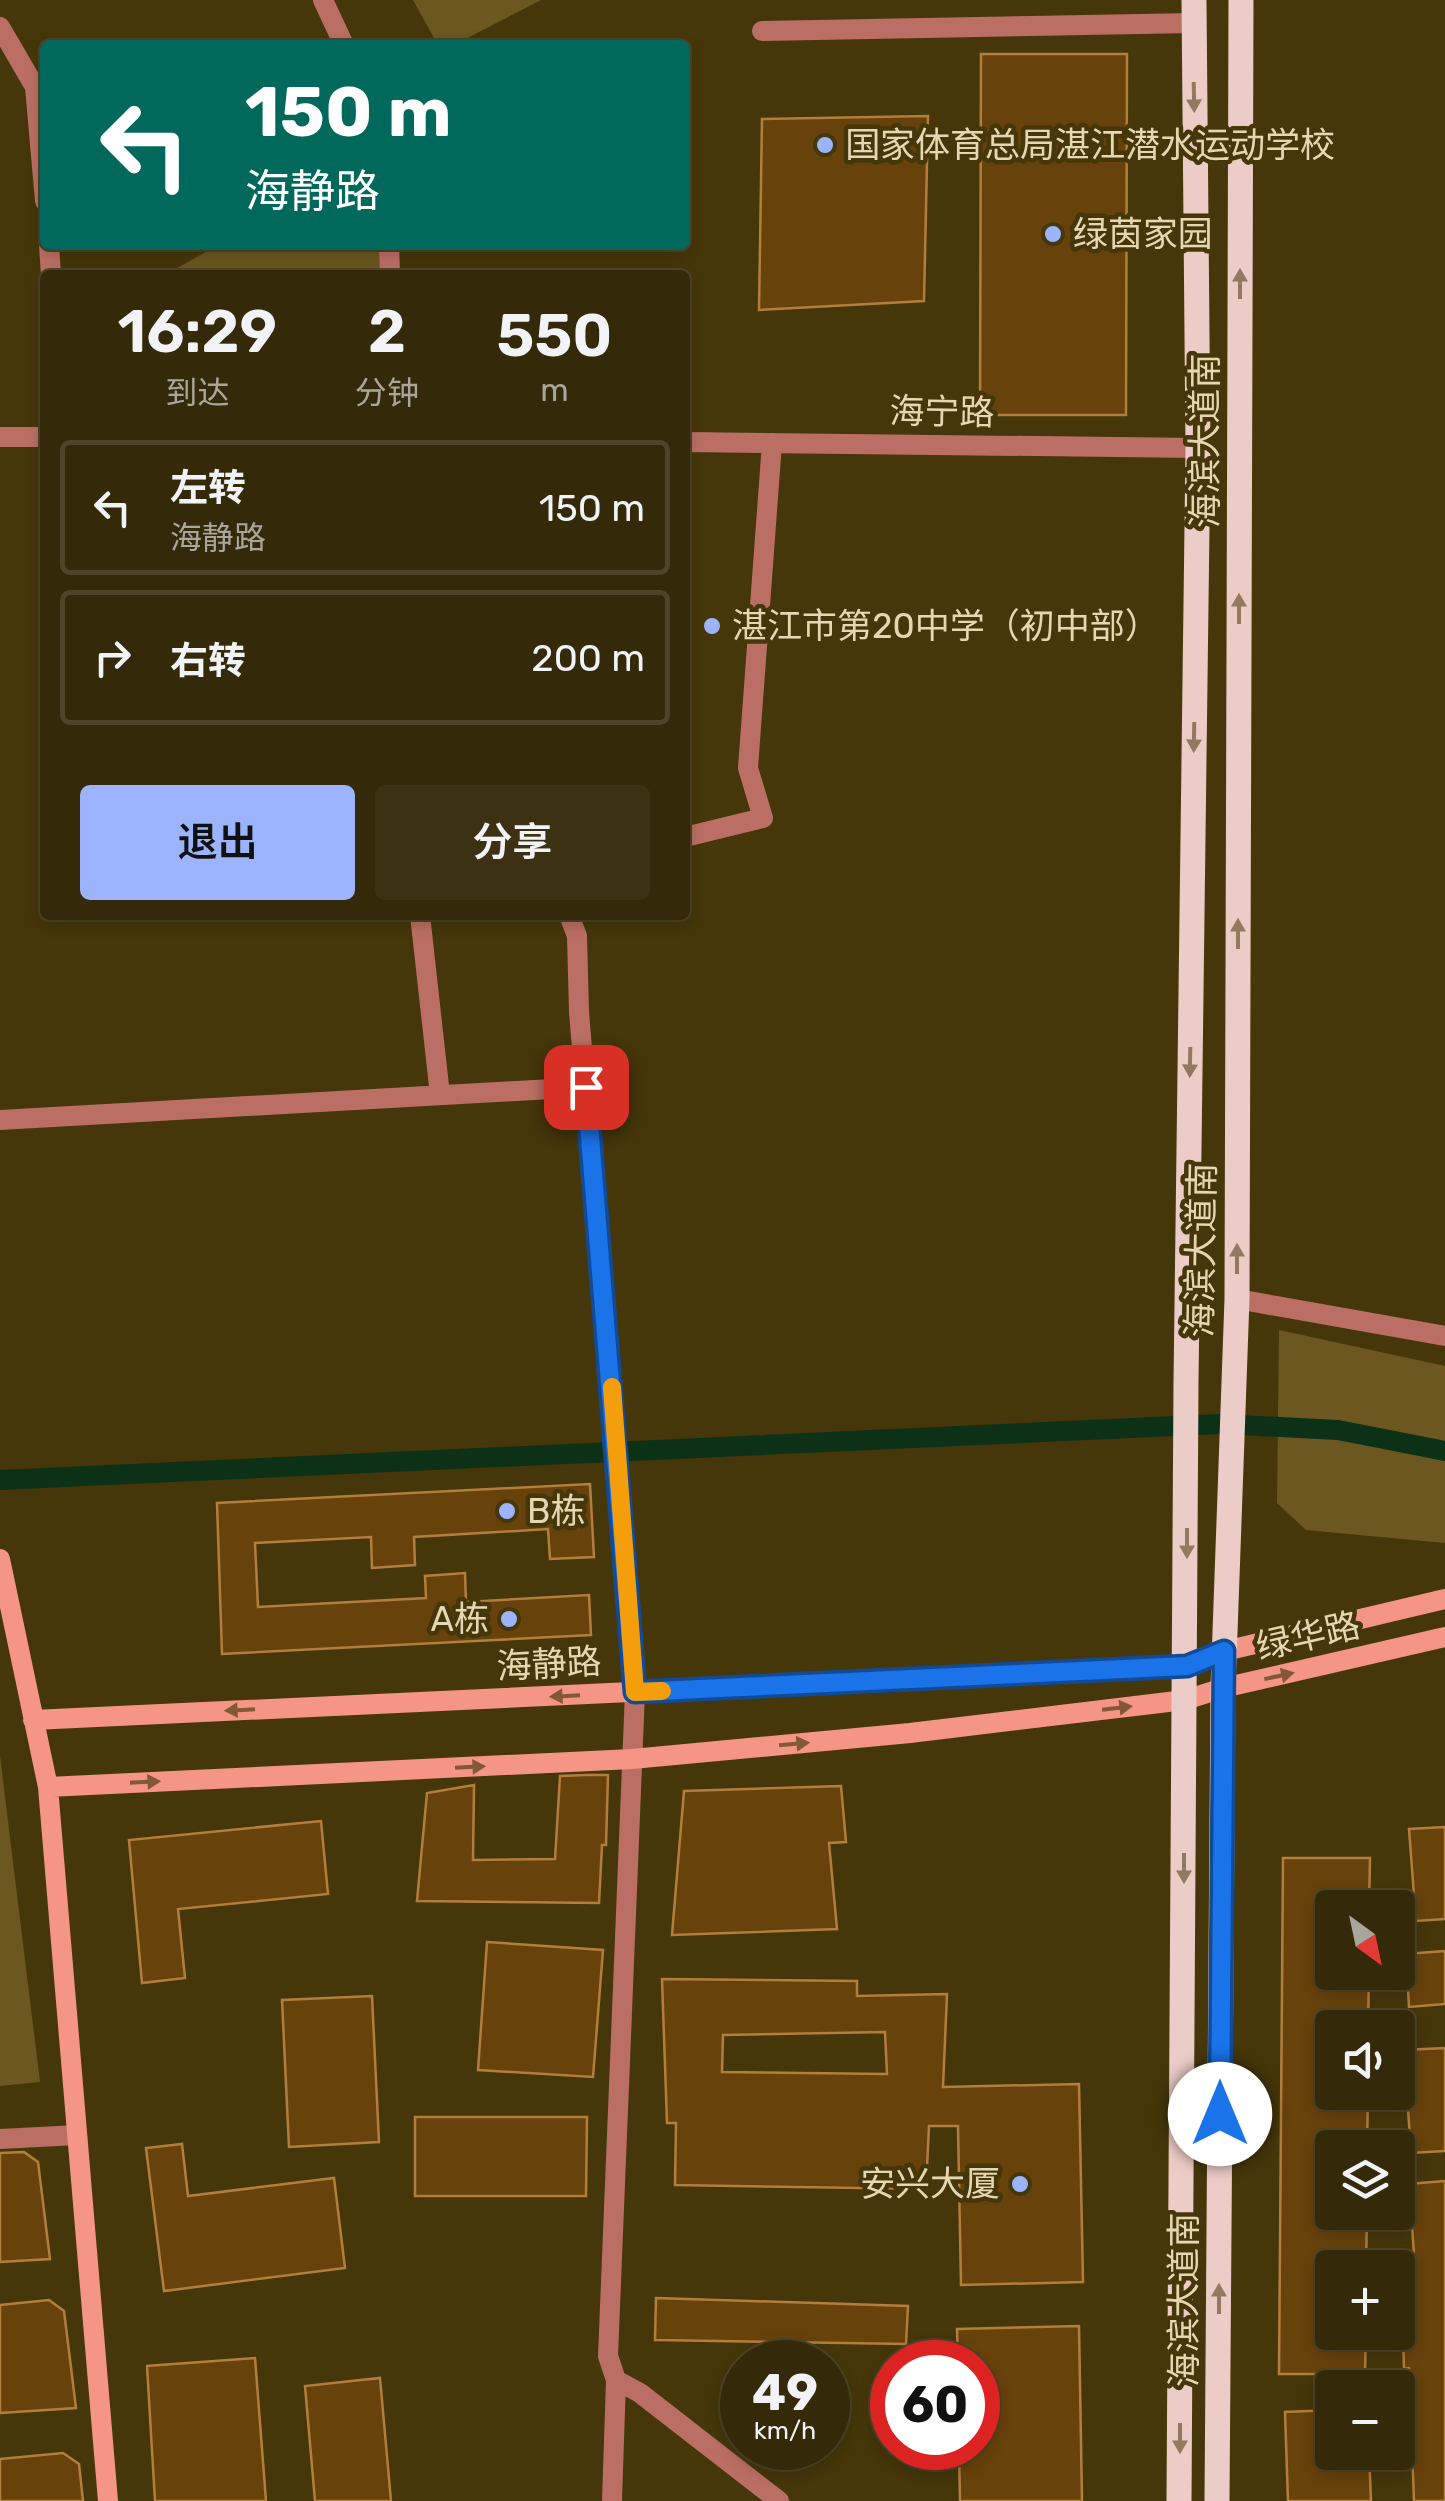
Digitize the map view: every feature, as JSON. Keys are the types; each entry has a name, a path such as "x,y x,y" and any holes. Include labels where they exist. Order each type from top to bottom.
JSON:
{"main road":[{"name":"海滨大道南","path":"1217,2501 1223,1688 1237,1299 1241,0"},
{"name":"海滨大道南","path":"1179,2501 1186,1383 1198,448 1194,11"}],"street":[{"path":"323,0 342,40"},
{"path":"762,30 1194,11"},
{"path":"0,27 35,88 40,144"},
{"path":"0,437 40,437"},
{"name":"海宁路","path":"690,442 1198,448"},
{"path":"690,836 762,818 748,768 772,443"},
{"path":"421,920 440,1096"},
{"path":"571,920 577,936 635,1692 608,2356 616,2380 612,2501"},
{"path":"0,1120 586,1087"},
{"path":"1237,1299 1445,1336"},
{"path":"0,1559 48,1786 108,2501"},
{"name":"绿华路","path":"1187,1666 1224,1651 1445,1600"},
{"name":"绿华路","path":"1185,1700 1445,1637"},
{"name":"海静路","path":"33,1720 1187,1666"},
{"path":"48,1786 632,1759 910,1733 1185,1700"},
{"path":"0,2139 77,2135"},
{"path":"616,2380 640,2393 779,2501"}],"shaded area":[{"path":"413,0 541,0 464,40 435,40"},
{"path":"209,250 382,250 382,270 174,270"},
{"path":"1279,1330 1445,1366 1445,1543 1306,1530 1277,1503"},
{"path":"0,1756 40,2082 0,2086"}],"building":[{"name":"绿茵家园","path":"981,54 1127,54 1126,415 980,415"},
{"path":"928,116 924,301 759,310 762,119"},
{"path":"590,1484 594,1557 550,1559 548,1529 414,1537 415,1565 372,1568 371,1537 255,1543 258,1607 426,1598 425,1576 465,1573 466,1602 589,1595 591,1635 222,1654 217,1503"},
{"path":"608,1775 599,1903 417,1901 427,1793 474,1785 473,1860 555,1859 560,1776"},
{"path":"841,1786 846,1842 829,1843 837,1929 672,1935 684,1791"},
{"path":"321,1821 328,1894 178,1909 185,1978 142,1983 129,1840"},
{"path":"1445,1827 1445,1919 1416,1921 1409,1829"},
{"path":"1283,1858 1370,1858 1369,1890 1315,1890 1315,1990 1369,1990 1368,2010 1315,2010 1315,2110 1368,2110 1367,2130 1315,2130 1315,2230 1367,2230 1366,2250 1315,2250 1315,2350 1366,2350 1365,2370 1279,2374"},
{"path":"487,1942 603,1950 593,2077 478,2070"},
{"path":"1445,1951 1445,2004 1409,2007 1408,1990 1415,1990 1415,1953"},
{"path":"662,1979 857,1981 857,1996 947,1994 943,2087 1079,2084 1083,2282 961,2285 958,2126 929,2126 926,2189 675,2185 676,2123 667,2123","holes":["885,2032 887,2074 722,2072 723,2035"]},
{"path":"372,1996 379,2142 289,2147 282,2000"},
{"path":"1445,2048 1445,2151 1415,2153 1415,2130 1409,2130 1408,2110 1415,2110 1415,2049"},
{"path":"415,2117 587,2117 586,2196 415,2196"},
{"path":"182,2144 188,2196 334,2178 345,2268 164,2291 146,2148"},
{"path":"24,2152 38,2162 50,2259 0,2262 0,2153"},
{"path":"1445,2181 1445,2501 1414,2501 1415,2370 1404,2369 1404,2350 1415,2350 1415,2184"},
{"path":"656,2298 908,2306 906,2340 870,2340 870,2343 850,2343 850,2340 655,2340"},
{"path":"49,2300 64,2311 76,2408 0,2413 0,2305"},
{"path":"1079,2326 1082,2501 960,2501 959,2470 1000,2470 1000,2340 957,2340 957,2329"},
{"path":"255,2358 266,2501 155,2501 147,2366"},
{"path":"380,2378 391,2501 315,2501 305,2386"},
{"path":"1315,2411 1315,2470 1370,2470 1371,2501 1288,2501 1285,2412"},
{"path":"63,2453 79,2464 83,2501 0,2501 0,2459"}],"waterway":[{"path":"0,1480 1220,1424 1338,1430 1445,1451"}],"slow traffic":[{"path":"612,1387 635,1692 662,1691"}],"place":[{"name":"国家体育总局湛江潜水运动学校","path":"825,145"},
{"name":"绿茵家园","path":"1053,234"},
{"name":"湛江市第20中学（初中部）","path":"712,626"},
{"name":"B栋","path":"507,1511"},
{"name":"A栋","path":"509,1619"},
{"name":"安兴大厦","path":"1020,2184"}],"route":[{"path":"586,1087 635,1692 1187,1666 1224,1651 1220,2114"}]}
